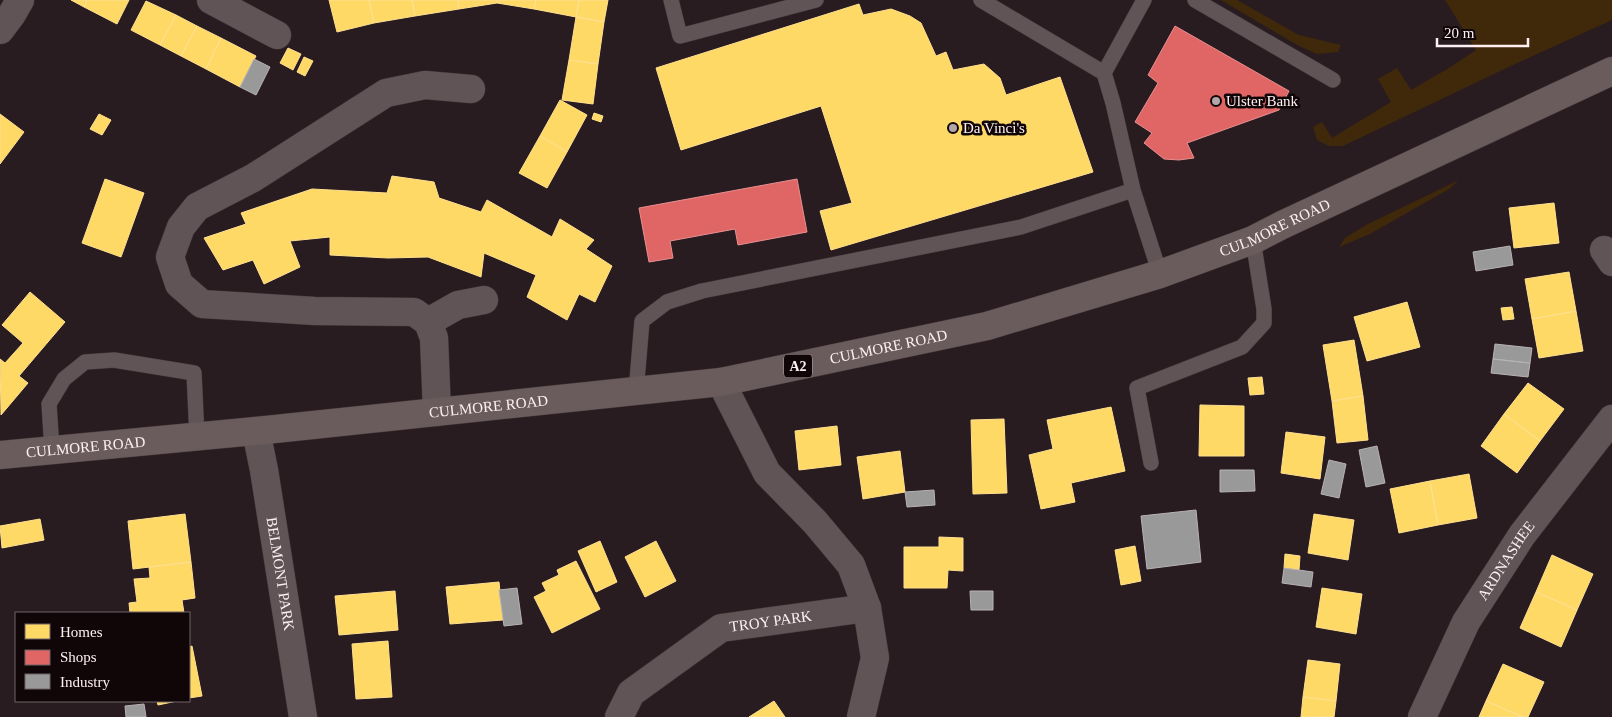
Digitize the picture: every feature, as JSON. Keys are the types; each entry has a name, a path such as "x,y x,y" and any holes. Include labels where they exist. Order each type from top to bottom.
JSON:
{"highway":[{"name":"CULMORE ROAD","path":"0,455 197,437 721,382 987,326 1160,274 1253,240 1612,70"}],"street":[{"path":"0,30 20,0"},
{"path":"210,0 277,35"},
{"path":"437,412 434,338 428,322 414,312 315,311 202,304 179,284 170,257 181,227 197,207 253,178 386,93 425,85 471,89"},
{"path":"428,322 458,306 484,300"},
{"path":"721,382 767,473 814,522 850,565 867,608 875,658 861,717"},
{"name":"ARDNASHEE","path":"1422,717 1466,622 1522,535 1612,419"},
{"name":"BELMONT PARK","path":"256,431 264,470 303,717"},
{"name":"TROY PARK","path":"619,717 631,693 721,628 867,608"}],"lane":[{"path":"672,0 680,36 816,0"},
{"path":"980,0 1104,73 1133,190 1160,274"},
{"path":"1104,73 1144,0"},
{"path":"1195,0 1333,80"},
{"path":"636,392 642,321 667,302 702,291 1021,228 1133,190"},
{"path":"1151,463 1137,388 1242,347 1264,323 1264,309 1253,240"},
{"path":"52,450 49,404 64,379 85,362 114,360 194,373 197,437"}],"shaded area":[{"path":"1221,0 1237,0 1299,35 1341,45 1338,52 1317,54 1297,45"},
{"path":"1445,0 1612,0 1612,20 1343,146 1329,146 1317,140 1313,127 1322,122 1332,138 1391,102 1378,79 1397,68 1411,90 1476,50"},
{"path":"1459,180 1449,189 1370,234 1339,247 1345,238 1366,225"}],"building: Homes":[{"path":"71,0 87,0 84,7"},
{"path":"87,0 129,0 117,24 84,7"},
{"path":"329,0 369,0 374,23 337,32"},
{"path":"369,0 412,0 415,16 374,23"},
{"path":"412,0 458,0 459,9 415,16"},
{"path":"458,0 497,0 497,3 459,9"},
{"path":"497,0 536,0 534,9 497,3"},
{"path":"536,0 579,0 576,17 534,9"},
{"path":"579,0 608,0 604,22 576,17"},
{"path":"146,1 176,15 160,45 131,30"},
{"name":"Da Vinci's","path":"859,4 863,15 891,9 910,16 921,23 936,56 946,52 953,70 984,64 1000,78 1006,95 1060,77 1093,172 831,250 820,211 852,203 821,106 681,150 656,68"},
{"path":"176,15 197,26 181,56 160,45"},
{"path":"576,17 604,22 598,64 569,60"},
{"path":"197,26 221,38 206,69 181,56"},
{"path":"221,38 256,56 240,87 206,69"},
{"path":"288,48 301,54 293,70 280,63"},
{"path":"304,57 313,61 305,76 297,72"},
{"path":"569,60 598,64 593,104 562,100"},
{"path":"560,100 587,115 567,152 540,136"},
{"path":"594,113 603,116 601,122 592,119"},
{"path":"0,114 24,132 0,164"},
{"path":"99,114 111,120 102,135 90,129"},
{"path":"540,136 567,152 547,188 519,173"},
{"path":"392,176 434,182 439,198 481,212 487,200 552,237 560,219 594,240 586,249 612,266 595,302 579,294 567,320 527,297 536,275 484,253 481,277 428,257 388,258 330,255 330,237 290,241 300,267 264,284 253,260 223,270 204,238 246,224 241,213 312,189 387,193"},
{"path":"105,179 144,193 121,257 82,243"},
{"path":"1554,203 1559,243 1514,248 1509,208"},
{"path":"1569,272 1576,311 1532,319 1525,279"},
{"path":"30,292 65,322 19,376 28,383 1,415 0,359 5,363 23,343 2,325"},
{"path":"1407,302 1420,347 1367,361 1354,317"},
{"path":"1512,307 1514,319 1503,320 1501,308"},
{"path":"1576,311 1583,351 1539,358 1532,319"},
{"path":"1354,340 1363,396 1332,401 1323,345"},
{"path":"1262,377 1264,394 1250,395 1248,378"},
{"path":"1528,383 1564,409 1540,441 1504,414"},
{"path":"1363,396 1368,440 1337,443 1332,401"},
{"path":"1200,405 1244,406 1244,456 1199,456"},
{"path":"1111,407 1125,471 1071,483 1075,502 1041,509 1029,455 1053,449 1047,420"},
{"path":"1504,414 1540,441 1517,473 1481,446"},
{"path":"1004,419 1007,493 973,494 971,420"},
{"path":"837,426 841,465 799,470 795,431"},
{"path":"1286,432 1325,437 1320,479 1281,473"},
{"path":"900,451 905,492 863,499 857,457"},
{"path":"1469,474 1477,518 1438,525 1430,481"},
{"path":"1430,481 1438,525 1399,533 1390,489"},
{"path":"185,514 191,562 133,569 128,521"},
{"path":"1314,514 1354,520 1348,560 1308,553"},
{"path":"40,519 44,540 2,548 0,526"},
{"path":"939,537 963,538 963,571 948,570 947,588 904,588 904,547 939,547"},
{"path":"600,541 617,582 596,592 578,551"},
{"path":"656,541 676,581 645,597 625,557"},
{"path":"1135,546 1141,581 1121,585 1115,550"},
{"path":"1285,554 1300,556 1299,570 1284,568"},
{"path":"1552,555 1593,574 1577,610 1536,592"},
{"path":"576,561 600,609 552,633 534,597 546,591 542,583 559,575 557,570"},
{"path":"191,562 195,598 182,600 184,612 130,612 129,603 137,602 134,579 150,578 149,567"},
{"path":"499,582 503,620 450,624 446,587"},
{"path":"1322,588 1362,594 1356,634 1316,627"},
{"path":"395,591 398,630 339,635 335,596"},
{"path":"1536,592 1577,610 1561,647 1520,628"},
{"path":"388,641 392,697 356,699 352,644"},
{"path":"192,646 202,696 190,698 190,647"},
{"path":"1308,660 1340,664 1336,701 1303,697"},
{"path":"1503,664 1544,682 1528,717 1523,717 1486,701"},
{"path":"1303,697 1336,701 1334,717 1301,717"},
{"path":"774,701 785,717 749,717"},
{"path":"1486,701 1523,717 1479,717"},
{"path":"157,702 172,702 158,705"}],"building: Shops":[{"name":"Ulster Bank","path":"1175,26 1289,91 1279,110 1187,143 1194,158 1179,160 1164,159 1144,143 1152,133 1135,122 1158,83 1148,75"},
{"path":"797,179 807,232 738,245 735,229 670,241 673,258 649,262 639,208"}],"building: Industry":[{"path":"254,59 270,67 256,95 240,87"},
{"path":"1510,246 1513,265 1476,271 1473,252"},
{"path":"1495,344 1532,348 1530,363 1493,359"},
{"path":"1493,359 1530,363 1528,377 1491,373"},
{"path":"1377,446 1385,483 1366,487 1359,450"},
{"path":"1329,460 1346,464 1339,498 1321,494"},
{"path":"1220,470 1254,470 1255,491 1220,492"},
{"path":"934,490 935,505 907,507 905,492"},
{"path":"1196,510 1201,562 1147,569 1141,516"},
{"path":"1284,568 1313,572 1311,587 1282,583"},
{"path":"517,588 522,624 504,626 499,590"},
{"path":"970,591 993,591 993,610 971,610"},
{"path":"144,704 146,717 126,717 125,706"}],"place":[{"name":"Ulster Bank","path":"1216,101"},
{"name":"Da Vinci's","path":"953,128"}]}
